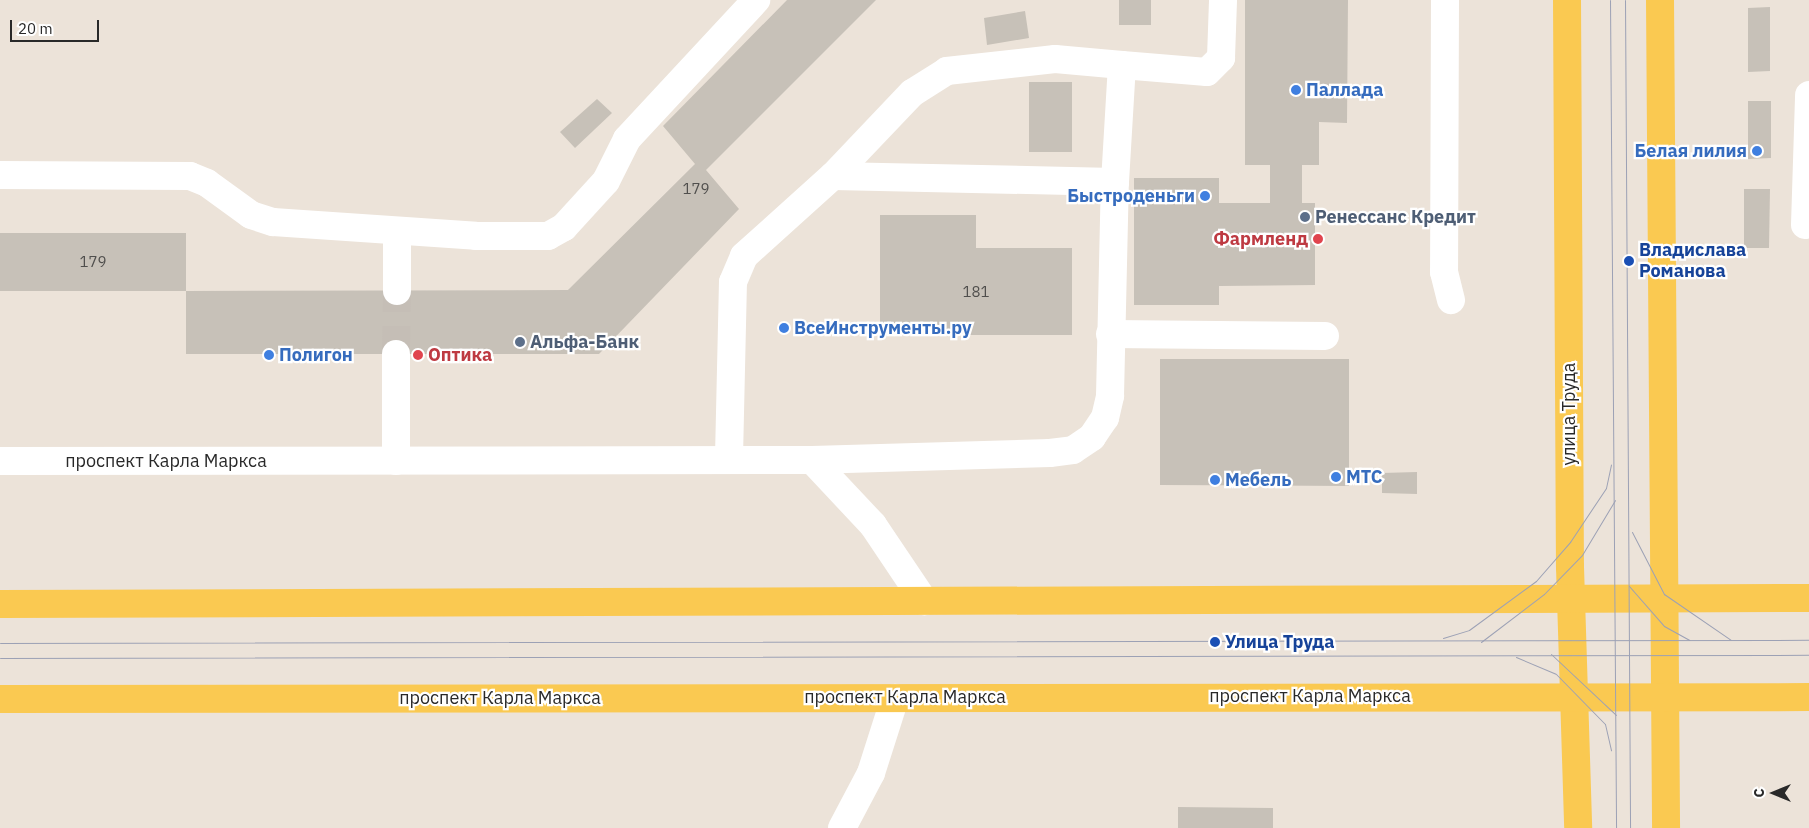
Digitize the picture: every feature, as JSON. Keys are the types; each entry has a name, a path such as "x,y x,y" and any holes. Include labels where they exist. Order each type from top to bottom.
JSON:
{"main road":[{"name":"улица Труда","path":"1567,0 1571,601 1578,828"},
{"path":"1660,0 1666,828"},
{"path":"0,604 1571,601 1809,598"},
{"name":"проспект Карла Маркса","path":"0,699 1809,698"}],"street":[{"path":"0,175 190,176 261,220 397,231 539,237 556,232 606,181 627,139 756,0"},
{"path":"729,457 735,273 744,256 833,176 912,93 947,71 1055,59 1207,72 1221,58 1223,0"},
{"path":"1445,0 1444,272 1451,300"},
{"name":"проспект Карла Маркса","path":"0,462 396,461 729,457 812,460 1073,450 1092,437 1105,418 1110,396 1110,334 1122,65"},
{"path":"1805,225 1809,144 1809,95"},
{"path":"833,176 1116,182"},
{"path":"397,231 397,291"},
{"path":"1110,334 1325,336"},
{"path":"396,354 396,461"},
{"path":"812,460 873,525 924,602"},
{"path":"842,828 872,772 895,698"}],"building":[{"path":"787,0 876,0 706,170 739,209 599,354 186,354 186,291 568,290 695,164 663,126"},
{"path":"1119,0 1151,0 1151,25 1119,25"},
{"path":"1245,0 1348,0 1347,123 1319,122 1319,165 1302,165 1302,203 1315,203 1315,285 1219,286 1219,305 1134,305 1134,178 1219,178 1219,203 1270,203 1270,165 1245,165"},
{"path":"1770,7 1770,71 1748,72 1748,8"},
{"path":"1025,11 1029,38 987,45 984,18"},
{"path":"1029,82 1072,82 1072,152 1029,152"},
{"path":"597,99 612,113 575,148 560,132"},
{"path":"1748,101 1771,101 1771,158 1748,159"},
{"path":"1744,189 1770,189 1769,248 1744,248"},
{"path":"880,215 976,215 976,248 1072,248 1072,335 880,335"},
{"path":"0,233 186,233 186,291 0,291"},
{"path":"1160,359 1349,359 1349,486 1160,485"},
{"path":"1417,472 1417,494 1382,493 1382,473"},
{"path":"1178,807 1273,808 1273,828 1178,828"}],"tunnel":[{"path":"396,354 397,291"}],"tram line":[{"path":"1610,0 1616,828"},
{"path":"1625,0 1630,828"},
{"path":"1443,638 1469,630 1536,581 1570,542 1606,488 1611,465"},
{"path":"1481,642 1544,594 1582,555 1615,500"},
{"path":"1632,532 1664,594 1731,640"},
{"path":"1629,586 1664,626 1689,640"},
{"path":"0,643 1809,640"},
{"path":"1551,654 1616,715"},
{"path":"0,658 1809,655"},
{"path":"1516,657 1556,674 1605,724 1611,750"}],"place":[{"name":"Паллада","path":"1296,90"},
{"name":"Белая лилия","path":"1757,151"},
{"name":"Быстроденьги","path":"1205,196"},
{"name":"Ренессанс Кредит","path":"1305,217"},
{"name":"Фармленд","path":"1318,239"},
{"name":"Владислава Романова","path":"1629,261"},
{"name":"ВсеИнструменты.ру","path":"784,328"},
{"name":"Альфа-Банк","path":"520,342"},
{"name":"Полигон","path":"269,355"},
{"name":"Оптика","path":"418,355"},
{"name":"МТС","path":"1336,477"},
{"name":"Мебель","path":"1215,480"},
{"name":"Улица Труда","path":"1215,642"}]}
